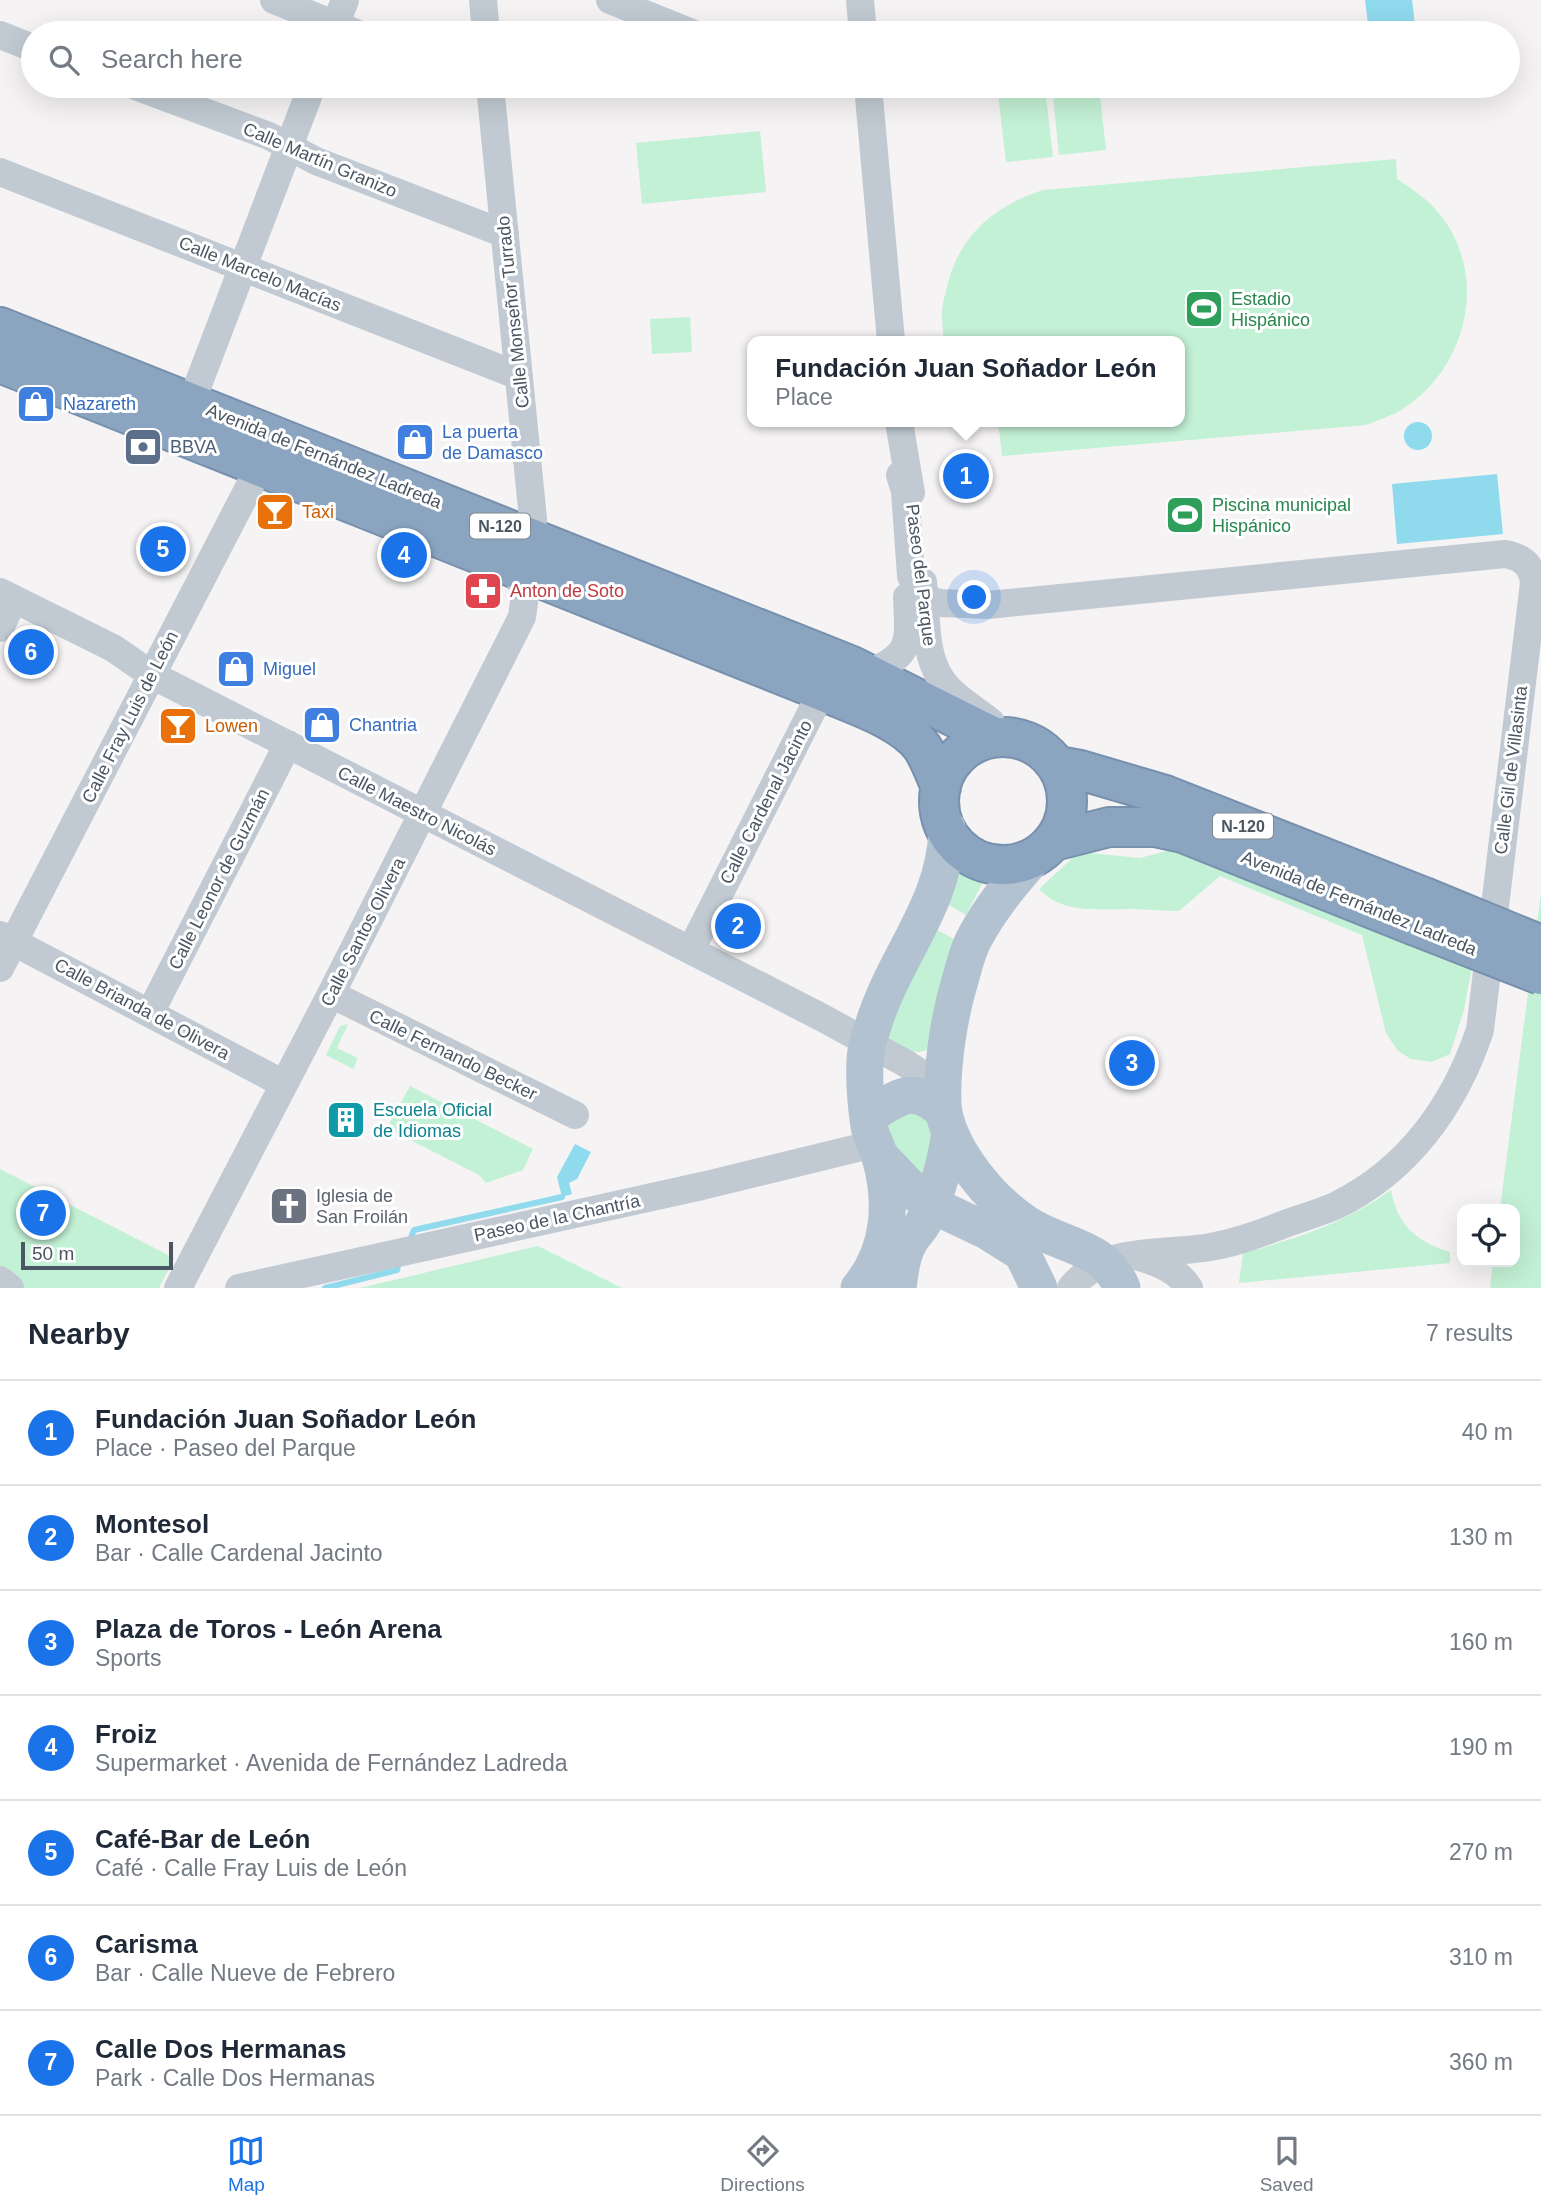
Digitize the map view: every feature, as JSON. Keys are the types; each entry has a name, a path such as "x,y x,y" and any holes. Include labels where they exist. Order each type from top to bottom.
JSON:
{"highway":[{"name":"Avenida de Fernández Ladreda","path":"0,327 191,403 892,723 908,732 921,746 941,787"},
{"name":"Avenida de Fernández Ladreda","path":"0,363 260,466 524,554 867,674 1002,737"},
{"name":"N-120","path":"1002,737 1027,742 1045,751 1058,766"},
{"path":"941,787 950,766 961,753 976,743 1002,737"},
{"name":"Avenida de Fernández Ladreda","path":"1058,766 1165,795 1419,911 1541,975"},
{"path":"1045,849 1064,822 1067,802 1065,784 1058,766"},
{"name":"N-120","path":"941,787 940,807 947,828 959,847 974,857 1005,865 1045,849"},
{"name":"Avenida de Fernández Ladreda","path":"1045,849 1109,827 1156,827 1182,833 1419,911 1541,945"}],"main road":[{"path":"874,1287 886,1236 888,1206 874,1139 865,1061 880,1001 932,901 943,871 947,828"},
{"path":"874,1287 900,1271 909,1242 927,1214 945,1161 945,1041 952,1007 974,939 1003,894 1045,849"},
{"path":"874,1139 898,1098 917,1095 928,1098 946,1111 969,1166 1004,1207 1025,1224 1120,1268"},
{"path":"874,1139 927,1214 987,1231 1022,1253 1039,1288"}],"street":[{"path":"274,0 336,21"},
{"path":"483,0 485,21"},
{"path":"610,0 662,21"},
{"path":"860,0 862,21"},
{"path":"0,35 21,43"},
{"name":"Calle Martín Granizo","path":"167,98 269,136 316,161 505,234"},
{"path":"191,403 308,98"},
{"name":"Calle Monseñor Turrado","path":"491,98 533,519 524,554"},
{"path":"869,98 891,336"},
{"name":"Calle Marcelo Macías","path":"0,172 519,376"},
{"name":"Paseo del Parque","path":"867,674 891,664 901,655 907,642 898,427"},
{"name":"Paseo del Parque","path":"899,427 919,539 927,634 933,662 941,680 1002,737"},
{"name":"Calle Fray Luis de León","path":"0,968 7,938 152,675 260,466"},
{"path":"900,475 905,491 911,576 917,590 925,598"},
{"name":"Calle Santos Olivera","path":"191,1288 284,1084 522,618 525,595 524,554"},
{"name":"Calle Gil de Villasinta","path":"925,598 940,603 988,605 1505,554 1524,561 1532,571 1534,583 1480,1030 1469,1062 1454,1092 1425,1135 1389,1171 1335,1206 1260,1234 1120,1268"},
{"path":"0,628 7,596"},
{"name":"Calle Maestro Nicolás","path":"7,596 113,648 152,675 691,950 905,1063 946,1111"},
{"name":"Calle Cardenal Jacinto","path":"691,950 822,691"},
{"name":"Calle Leonor de Guzmán","path":"150,1013 288,744"},
{"name":"Calle Brianda de Olivera","path":"7,938 284,1084"},
{"name":"Calle Fernando Becker","path":"331,993 575,1115"},
{"path":"830,1022 880,1001"},
{"name":"Paseo de la Chantría","path":"240,1288 702,1186 874,1139"},
{"path":"1022,1253 1072,1288 1085,1272 1160,1264 1189,1288"},
{"path":"0,1280 10,1288"}],"green space":[{"path":"998,98 1046,98 1053,157 1006,162"},
{"path":"1053,98 1100,98 1106,150 1059,155"},
{"path":"760,131 766,192 642,204 636,143"},
{"name":"Estadio Hispánico","path":"1396,159 1397,179 1416,192 1442,217 1456,241 1465,268 1467,295 1464,322 1455,348 1441,372 1423,393 1401,410 1366,425 1002,456 999,429 996,427 1185,427 1185,336 944,336 942,307 960,252 981,225 994,214 1043,190"},
{"path":"690,317 692,352 652,354 650,319"},
{"path":"1174,849 1472,967 1464,1010 1450,1054 1432,1062 1411,1059 1398,1051 1386,1033 1362,935 1220,876 1179,911 1081,908 1058,903 1039,889 1079,852 1140,858"},
{"path":"954,866 984,880 966,915 942,901"},
{"path":"1541,893 1541,1288 1490,1288 1492,1267 1520,1267 1520,1204 1501,1204"},
{"path":"930,926 956,940 930,1048 918,1052 902,1047 886,1036"},
{"path":"348,1024 337,1048 358,1058 353,1069 326,1055 340,1026"},
{"path":"410,1086 533,1149 523,1170 486,1183 479,1175 387,1128"},
{"path":"901,1104 929,1117 932,1137 926,1174 918,1178 900,1160 886,1124"},
{"path":"0,1169 174,1258 159,1288 0,1288"},
{"path":"1391,1190 1398,1213 1410,1230 1428,1243 1450,1252 1450,1263 1239,1283 1243,1253 1282,1242 1339,1220"},
{"path":"538,1246 622,1288 360,1288"}],"water":[{"path":"1365,0 1412,0 1415,21 1368,21"},
{"path":"1418,422 1428,426 1432,436 1428,446 1418,450 1408,446 1404,436 1408,426"},
{"path":"1497,474 1503,534 1397,544 1392,484"},
{"path":"575,1144 591,1152 577,1179 569,1183 572,1194 562,1197 557,1177"}],"waterway":[{"path":"410,1240 414,1230 562,1197"},
{"path":"325,1288 397,1270 398,1266"}],"place":[{"name":"Estadio Hispánico","path":"1204,309"},
{"name":"Nazareth","path":"36,404"},
{"name":"La puerta de Damasco","path":"415,442"},
{"name":"BBVA","path":"143,447"},
{"name":"Fundación Juan Soñador León","path":"966,476"},
{"name":"Taxi","path":"275,512"},
{"name":"Piscina municipal Hispánico","path":"1185,515"},
{"name":"Café-Bar de León","path":"163,549"},
{"name":"Froiz","path":"404,555"},
{"name":"Anton de Soto","path":"483,591"},
{"name":"Carisma","path":"31,652"},
{"name":"Miguel","path":"236,669"},
{"name":"Chantria","path":"322,725"},
{"name":"Lowen","path":"178,726"},
{"name":"Montesol","path":"738,926"},
{"name":"Plaza de Toros - León Arena","path":"1132,1063"},
{"name":"Escuela Oficial de Idiomas","path":"346,1120"},
{"name":"Iglesia de San Froilán","path":"289,1206"},
{"name":"Calle Dos Hermanas","path":"43,1213"}]}
